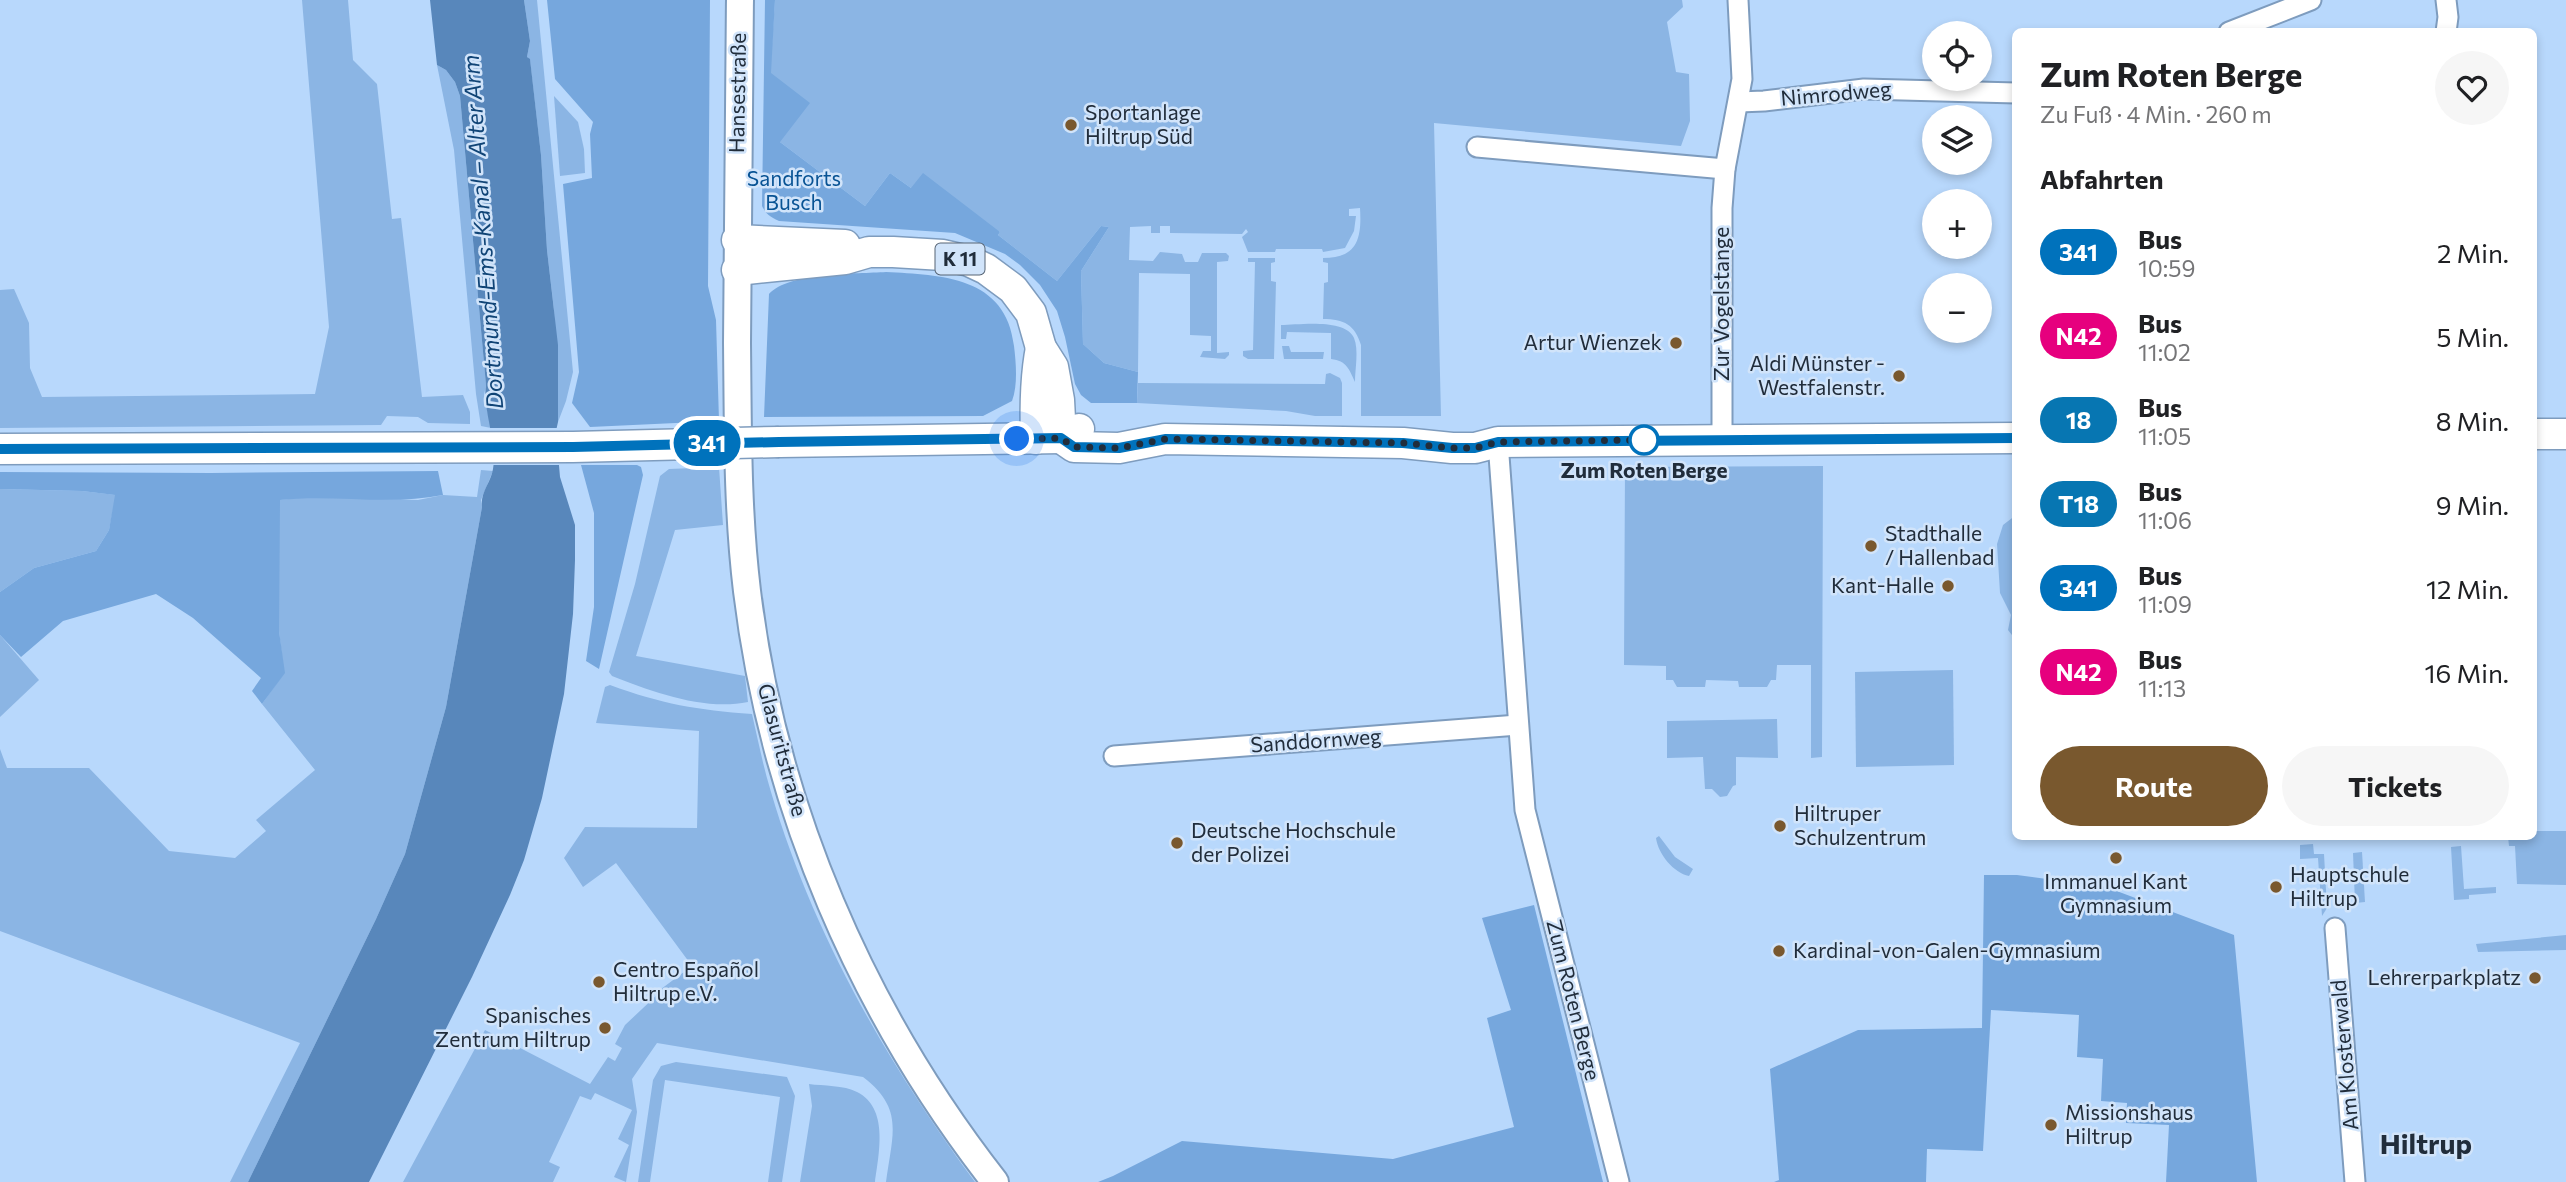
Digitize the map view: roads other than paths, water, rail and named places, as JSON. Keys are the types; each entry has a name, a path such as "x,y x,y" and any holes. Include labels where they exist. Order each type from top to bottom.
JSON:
{"main road":[{"name":"Hansestraße","path":"737,270 740,0"},
{"name":"K 11","path":"737,240 846,245 869,252 943,255 969,261 1001,278 1031,313 1041,348 1037,366 1035,410 1049,438"},
{"name":"K 11","path":"737,270 845,259 869,252"},
{"name":"Glasuritstraße","path":"737,270 741,528 758,661 783,765 816,867 864,976 922,1080 995,1182"},
{"path":"0,449 573,447 1049,438 1075,429 1109,427 1120,427 1166,439 1403,443 1476,434 1498,442 2012,438"},
{"path":"2537,434 2566,434"}],"street":[{"name":"Zur Vogelstange","path":"1722,439 1721,265 1726,169 1742,79 1738,0"},
{"path":"2239,28 2311,0"},
{"path":"2446,0 2448,17 2446,28"},
{"name":"Nimrodweg","path":"1739,102 1864,89 2012,93"},
{"path":"1477,147 1726,169"},
{"name":"Zum Roten Berge","path":"1498,442 1518,725 1529,828 1619,1182"},
{"name":"Sanddornweg","path":"1114,756 1518,725"},
{"name":"Am Klosterwald","path":"2335,928 2355,1182"}],"water":[{"name":"Dortmund-Ems-Kanal – Alter Arm","path":"430,0 524,0 530,41 527,57 530,59 541,155 547,250 558,345 556,431 560,477 575,525 573,614 564,694 542,798 524,860 472,977 369,1182 248,1182 405,854 446,707 483,497 493,469 460,96 455,82 446,70 437,65"}],"place":[{"name":"Sportanlage Hiltrup Süd","path":"1071,125"},
{"name":"Artur Wienzek","path":"1676,343"},
{"name":"Aldi Münster - Westfalenstr.","path":"1899,376"},
{"name":"Zum Roten Berge","path":"1644,440"},
{"name":"Stadthalle / Hallenbad","path":"1871,546"},
{"name":"Kant-Halle","path":"1948,586"},
{"name":"Hiltruper Schulzentrum","path":"1780,826"},
{"name":"Deutsche Hochschule der Polizei","path":"1177,843"},
{"name":"Immanuel Kant Gymnasium","path":"2116,858"},
{"name":"Hauptschule Hiltrup","path":"2276,887"},
{"name":"Kardinal-von-Galen-Gymnasium","path":"1779,951"},
{"name":"Lehrerparkplatz","path":"2535,978"},
{"name":"Centro Español Hiltrup e.V.","path":"599,982"},
{"name":"Spanisches Zentrum Hiltrup","path":"605,1028"},
{"name":"Missionshaus Hiltrup","path":"2051,1125"}],"district":[{"name":"Hiltrup","path":"2426,1144"}],"park label":[{"name":"Sandforts Busch","path":"794,191"}]}
